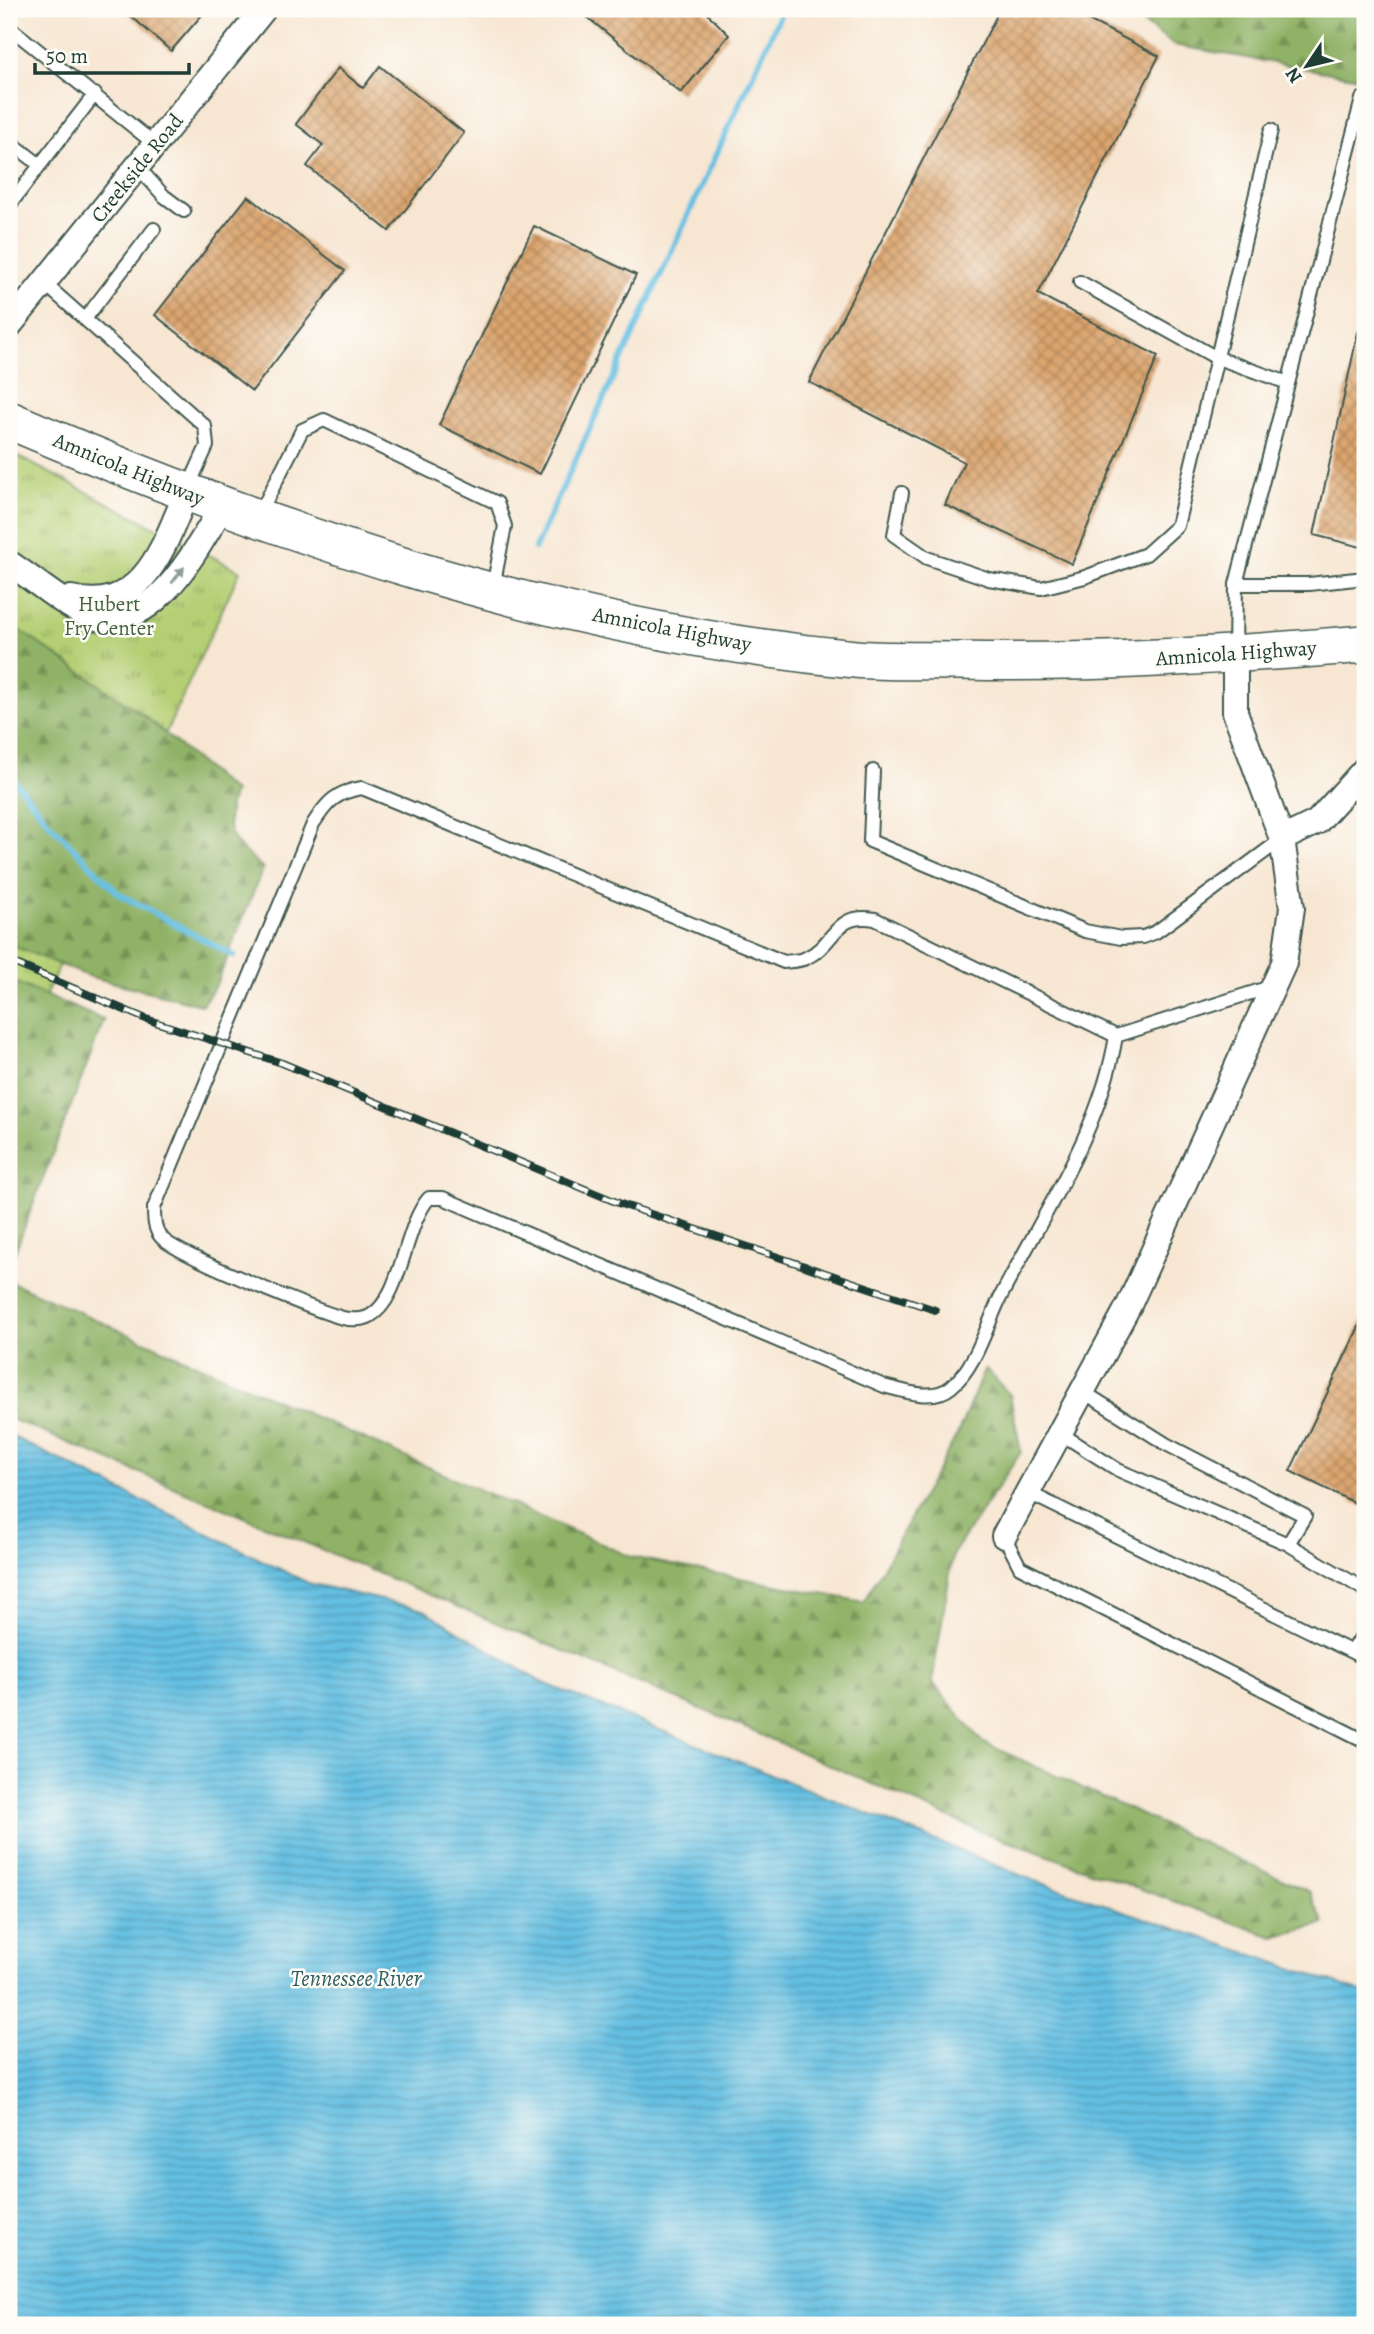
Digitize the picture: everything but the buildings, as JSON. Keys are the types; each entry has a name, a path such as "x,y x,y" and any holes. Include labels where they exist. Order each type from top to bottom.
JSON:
{"main road":[{"name":"Amnicola Highway","path":"9,420 186,494 257,519 493,591 645,627 857,659 1055,663 1234,654 1365,643"}],"street":[{"name":"Creekside Road","path":"9,326 264,9"},
{"path":"58,595 82,601 108,599 124,592 149,573 186,494"},
{"path":"9,563 93,617 115,618 144,607 172,584 222,507"},
{"path":"1004,1536 1129,1305 1283,963 1292,908 1282,839 1236,712 1234,654"},
{"path":"1282,839 1317,822 1365,769"}],"lane":[{"path":"9,27 156,145"},
{"path":"9,206 95,94"},
{"path":"1234,654 1236,584 1362,99 1365,99"},
{"path":"902,493 894,536 927,558 989,579 1041,588 1085,578 1146,554 1177,526 1270,130"},
{"path":"9,141 40,165"},
{"path":"137,166 164,196 184,211"},
{"path":"85,319 154,229"},
{"path":"1080,282 1215,357 1288,383"},
{"path":"44,283 205,426 207,446 186,494"},
{"path":"257,519 302,430 324,419 498,503 505,526 493,591"},
{"path":"1236,584 1309,584 1365,578"},
{"path":"873,771 870,841 1100,936 1143,937 1156,932 1172,923 1282,839"},
{"path":"1116,1036 1111,1068 1098,1107 1065,1176 972,1357 950,1388 936,1394 884,1386 443,1198 429,1198 420,1208 391,1287 370,1316 357,1319 331,1313 183,1253 161,1237 154,1222 154,1208 313,824 328,800 344,790 362,788 784,962 805,959 820,948 837,927 857,916 875,919 1116,1036 1273,986"},
{"path":"1082,1391 1166,1444 1305,1516 1288,1544"},
{"path":"1060,1433 1118,1470 1288,1544 1365,1590"},
{"path":"1027,1492 1365,1660"},
{"path":"1004,1536 1020,1567 1365,1741"},
{"path":"1352,1652 1365,1631"}],"green space":[{"path":"1124,9 1365,9 1365,79 1174,45"},
{"name":"Hubert Fry Center","path":"9,452 240,571 9,1075"},
{"path":"9,623 142,714 234,792 228,817 232,836 263,868 217,983 202,1005 88,976 9,944"},
{"path":"9,980 104,1020 9,1267"},
{"path":"9,1281 631,1557 864,1602 958,1433 985,1368 1010,1395 1021,1452 953,1554 932,1682 982,1742 1310,1892 1324,1924 1273,1937 980,1831 720,1717 9,1418"}],"water":[{"name":"Tennessee River","path":"9,1435 308,1583 424,1610 541,1682 1030,1879 1365,1993 1365,2325 9,2325"}],"waterway":[{"path":"535,548 783,9"},
{"path":"9,774 49,823 119,894 234,956"}],"railway":[{"path":"9,961 146,1019 282,1063 621,1204 935,1310"}]}
